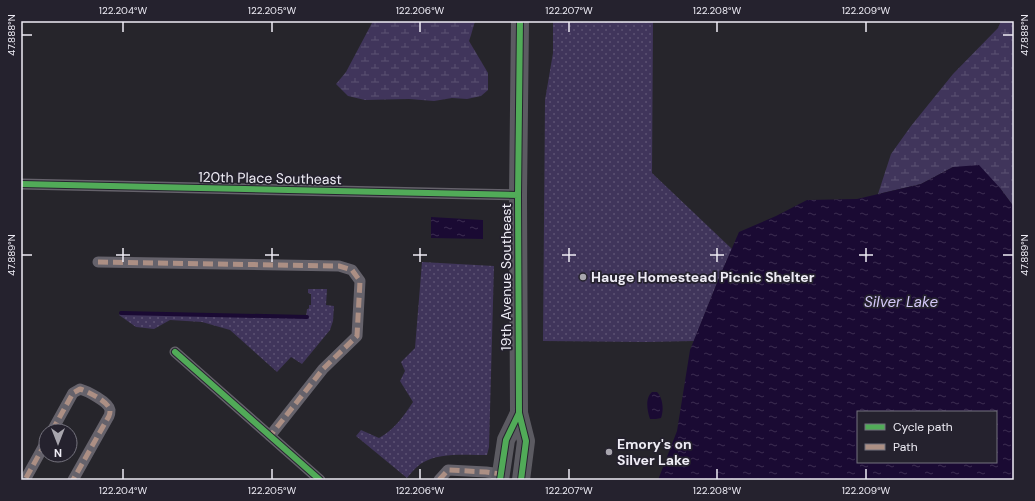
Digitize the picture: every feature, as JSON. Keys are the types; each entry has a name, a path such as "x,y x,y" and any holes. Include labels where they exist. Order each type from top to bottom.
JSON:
{"main road":[{"name":"19th Avenue Southeast","path":"520,21 518,413 526,441 522,480"},
{"name":"19th Avenue Southeast","path":"501,477 506,440 518,413"}],"street":[{"name":"120th Place Southeast","path":"21,184 518,195"},
{"path":"98,262 339,266 352,270 360,281 357,336 323,369 270,436"},
{"path":"175,352 320,480"},
{"path":"56,423 73,393 80,389 87,391 108,405 110,410 110,416 73,480"},
{"path":"25,478 38,456"},
{"path":"439,480 448,470 486,472 501,477"}],"green space":[{"path":"373,21 475,21 469,41 488,73 488,90 481,96 467,99 452,98 434,101 409,99 365,100 348,96 336,84 346,72"},
{"path":"553,21 653,21 652,173 732,249 694,341 543,341 545,100 553,53"},
{"path":"1001,21 1014,21 1014,207 1000,188 953,167 921,184 878,194 891,154 911,126 953,74 998,28"},
{"path":"422,262 494,266 489,447 487,455 454,455 429,459 418,466 407,478 356,436 361,430 379,438 394,427 413,402 400,381 405,371 401,362 415,348"},
{"path":"308,289 327,289 326,305 334,306 333,321 330,330 302,364 291,357 277,372 230,330 202,322 170,320 154,329 136,327 119,315 121,313 306,317 307,309 309,308 309,305 311,305 311,294 308,293"}],"water":[{"name":"Silver Lake","path":"979,165 1000,188 1014,207 1014,480 658,480 677,431 690,350 739,232 776,216 807,200 857,199 921,184 953,167"},
{"path":"431,217 483,220 483,239 431,238"},
{"path":"652,392 657,392 661,397 663,408 661,418 650,419 647,408 648,397"}],"waterway":[{"path":"121,313 307,317"}],"marked path":[{"path":"98,262 339,266 352,270 360,281 357,336 323,369 270,436"},
{"path":"56,423 73,393 80,389 97,397 106,404 110,410 109,416 73,480"},
{"path":"26,478 38,456"},
{"path":"439,480 448,470 501,474"}],"cycle path":[{"path":"520,21 518,195 519,413 526,441 521,480"},
{"path":"21,184 518,195"},
{"path":"175,352 320,480"},
{"path":"500,480 506,440 519,413"}],"place":[{"name":"Hauge Homestead Picnic Shelter","path":"583,277"},
{"name":"Emory's on Silver Lake","path":"609,452"}]}
